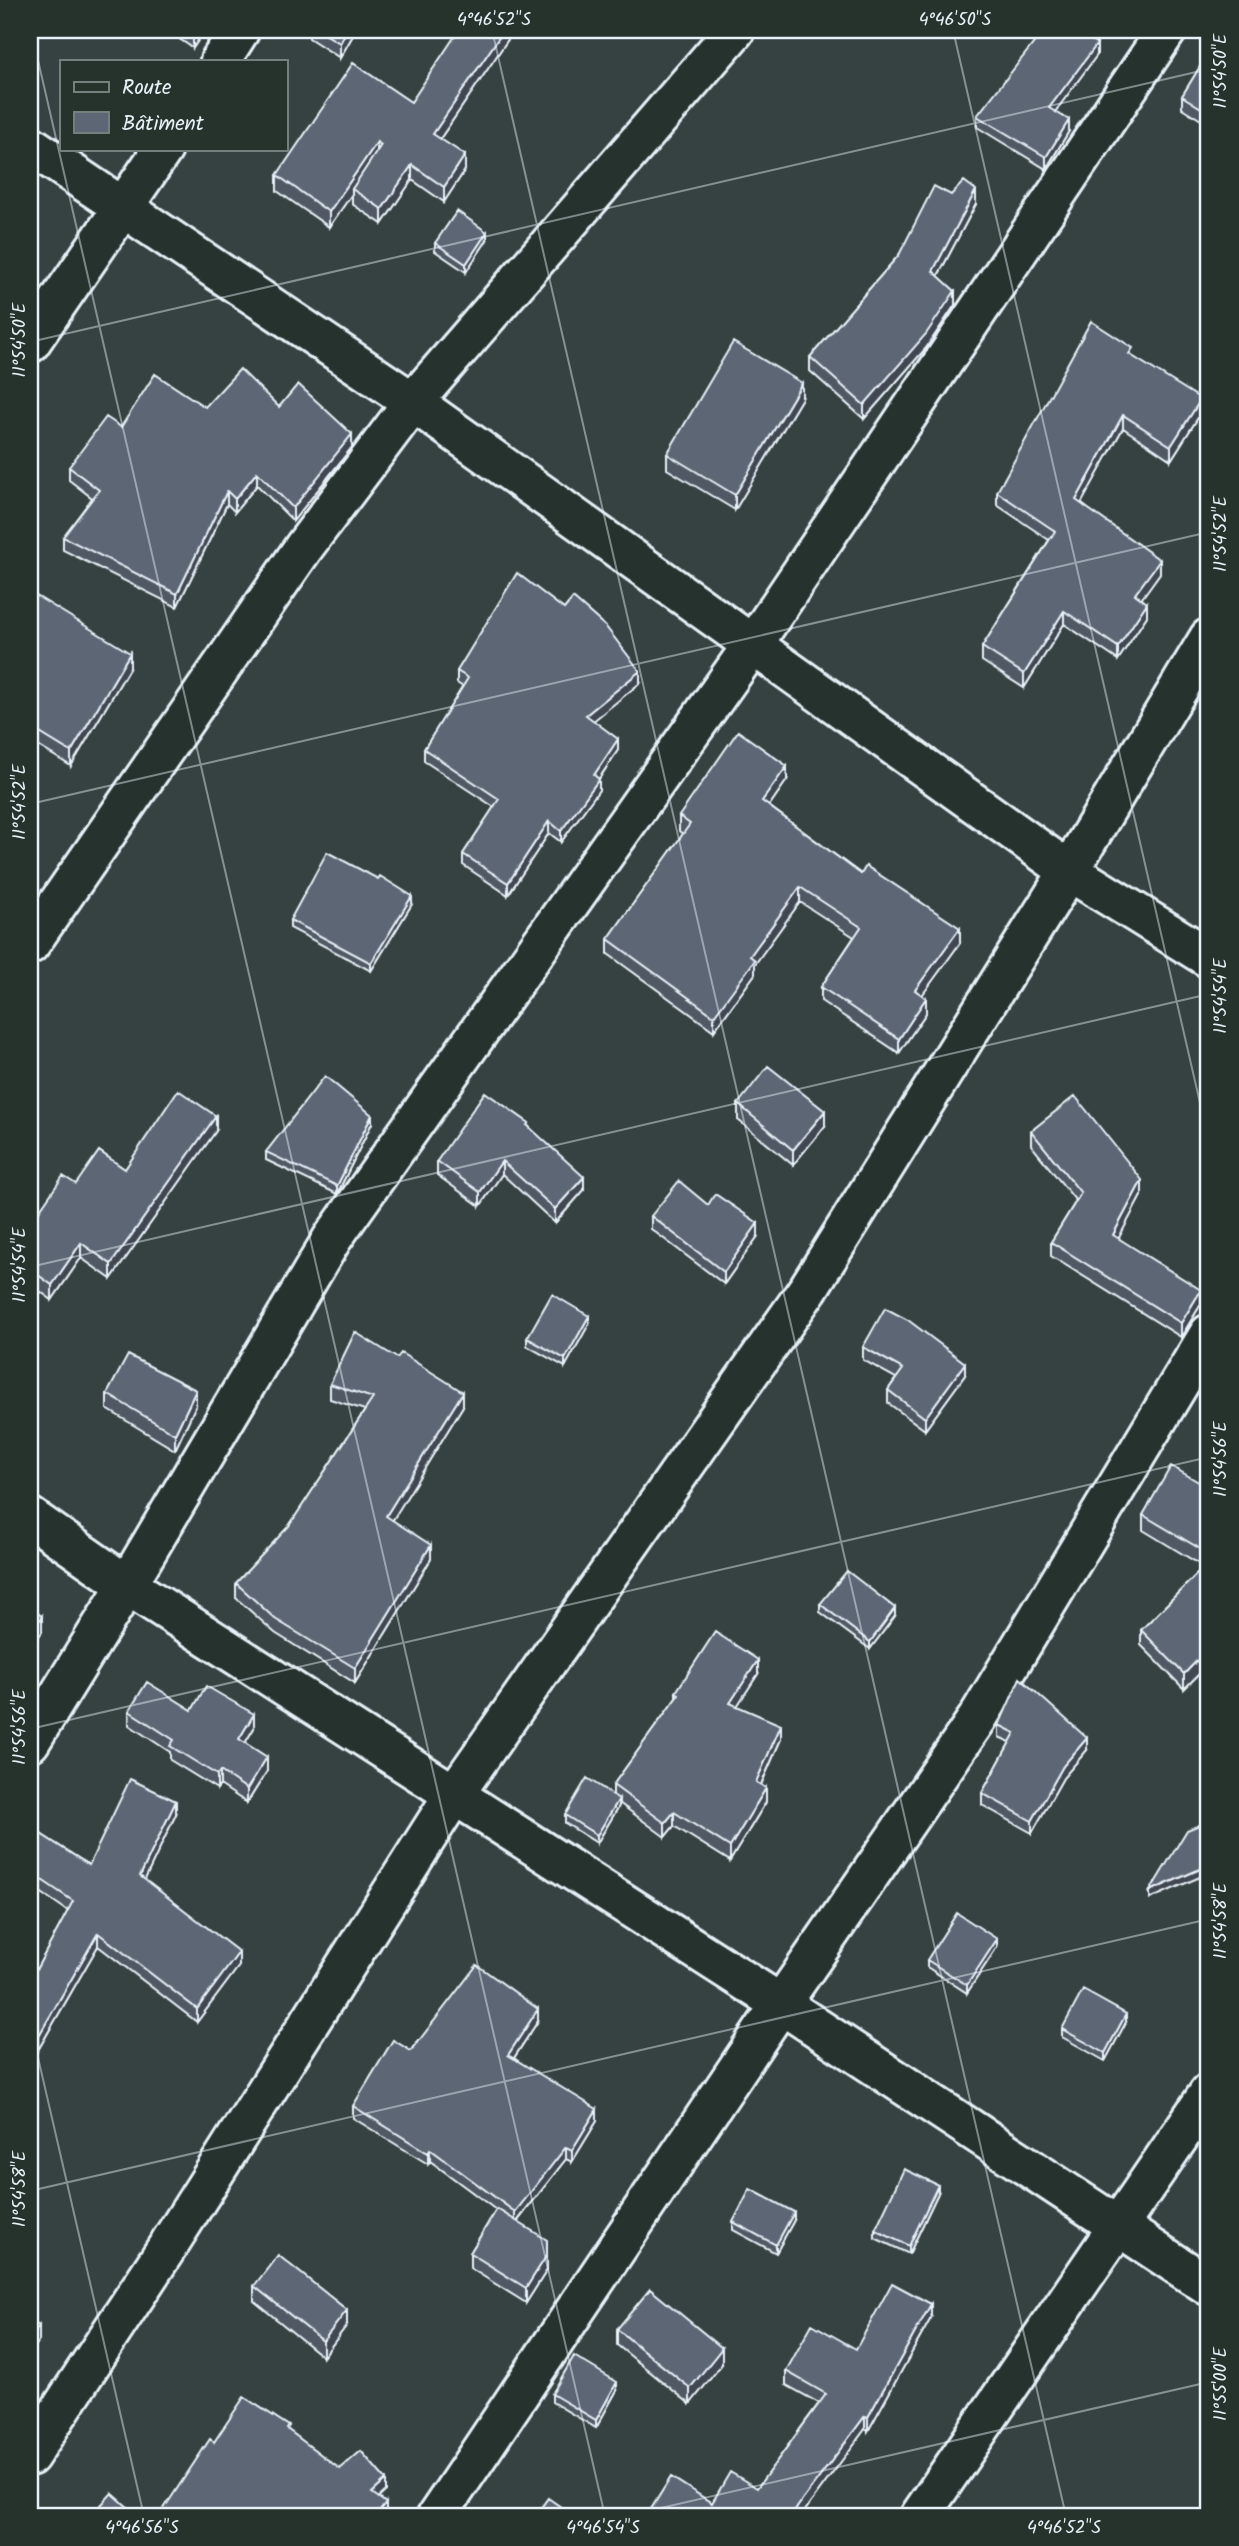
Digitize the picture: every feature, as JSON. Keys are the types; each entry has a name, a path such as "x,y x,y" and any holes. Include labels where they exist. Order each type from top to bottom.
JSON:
{"street":[{"path":"221,60 240,30"},
{"path":"30,944 304,547 413,402 735,30"},
{"path":"30,1742 127,1585 332,1239 754,643 1167,30"},
{"path":"30,145 413,402 754,643 1069,871 1209,958"},
{"path":"30,343 125,209 162,150"},
{"path":"30,2456 166,2249 453,1796 808,1289 1069,871 1209,638"},
{"path":"437,2516 781,2004 977,1719 1209,1334"},
{"path":"30,1517 127,1585 781,2004 1209,2286"},
{"path":"920,2516 1209,2093"}],"building":[{"path":"318,30 347,30 340,43"},
{"path":"459,30 504,30 433,134 465,155 444,187 412,165 382,209 352,189 381,145 377,142 329,212 277,175 353,63 411,102"},
{"path":"1044,30 1079,30 1097,44 1049,108 1069,120 1046,157 977,116"},
{"path":"1209,52 1209,113 1182,96"},
{"path":"964,181 976,190 933,271 955,291 926,334 864,405 810,357 899,255 934,186 951,195"},
{"path":"457,211 487,232 466,264 435,243"},
{"path":"1091,321 1133,348 1129,354 1201,399 1171,446 1123,415 1076,500 1160,560 1135,594 1147,603 1118,647 1064,611 1024,674 982,647 1055,531 997,492"},
{"path":"733,342 802,383 735,495 667,454"},
{"path":"240,369 279,407 298,384 352,434 293,508 257,472 235,499 227,491 177,594 63,537 99,490 69,467 106,417 121,427 155,374 205,407"},
{"path":"517,573 564,609 573,598 606,627 640,671 586,715 618,739 594,775 599,779 561,831 549,821 508,883 463,854 499,799 424,749 468,678 457,671"},
{"path":"30,592 130,653 71,752 30,727 30,690 36,681 30,676"},
{"path":"738,731 787,766 762,801 861,874 866,866 960,928 915,990 926,998 899,1039 821,987 861,927 800,887 750,956 755,960 714,1016 608,939 690,824 679,816"},
{"path":"327,852 378,879 380,876 412,896 371,963 290,920"},
{"path":"768,1066 825,1111 793,1150 738,1104"},
{"path":"325,1076 372,1115 337,1186 266,1152"},
{"path":"178,1090 216,1116 111,1264 81,1243 52,1285 30,1269 30,1209 37,1214 63,1176 76,1184 99,1151 125,1169"},
{"path":"485,1092 529,1123 527,1125 584,1177 555,1209 502,1161 480,1192 437,1161"},
{"path":"1075,1096 1142,1180 1113,1235 1201,1290 1181,1323 1051,1242 1081,1193 1031,1131"},
{"path":"679,1181 708,1205 715,1194 758,1223 724,1272 651,1216"},
{"path":"552,1294 589,1316 565,1359 527,1338"},
{"path":"885,1308 908,1320 965,1363 925,1418 888,1390 903,1369 863,1347"},
{"path":"355,1332 397,1358 401,1353 463,1392 386,1516 431,1545 355,1668 275,1619 236,1583 289,1526 373,1398 330,1384"},
{"path":"128,1355 196,1390 175,1434 107,1394"},
{"path":"1171,1466 1209,1488 1209,1554 1143,1515"},
{"path":"1209,1562 1209,1648 1184,1674 1141,1630"},
{"path":"847,1571 895,1608 870,1642 820,1604"},
{"path":"30,1608 42,1616 30,1634"},
{"path":"715,1632 758,1660 730,1703 781,1725 756,1782 766,1788 730,1847 674,1812 665,1823 613,1785 679,1694 676,1692"},
{"path":"1020,1678 1087,1738 1063,1766 1032,1821 982,1793 1015,1733 999,1725"},
{"path":"147,1682 192,1710 206,1686 254,1714 239,1739 267,1757 247,1789 220,1771 217,1775 170,1746 174,1740 129,1711"},
{"path":"587,1778 619,1799 597,1835 565,1815"},
{"path":"130,1779 176,1801 140,1876 239,1952 197,2009 98,1933 38,2037 30,2032 30,1981 73,1901 30,1872 30,1827 89,1865"},
{"path":"1209,1821 1209,1865 1150,1891 1187,1830"},
{"path":"957,1913 997,1939 967,1985 927,1960"},
{"path":"477,1965 538,2009 508,2055 597,2109 572,2150 566,2147 515,2212 430,2149 428,2153 353,2106 393,2040 411,2051"},
{"path":"1083,1990 1126,2014 1105,2053 1062,2029"},
{"path":"904,2169 938,2185 909,2246 875,2230"},
{"path":"750,2189 794,2212 776,2245 733,2222"},
{"path":"497,2209 547,2240 547,2255 526,2288 470,2253"},
{"path":"278,2255 347,2310 323,2341 254,2286"},
{"path":"892,2283 931,2304 868,2417 865,2416 792,2516 663,2516 651,2509 671,2477 712,2503 730,2472 757,2488 826,2394 786,2371 812,2324 856,2349"},
{"path":"650,2289 722,2348 690,2388 617,2329"},
{"path":"30,2320 39,2326 30,2339"},
{"path":"574,2356 617,2382 596,2420 552,2394"},
{"path":"244,2397 289,2426 287,2429 340,2469 361,2451 386,2480 372,2493 386,2503 376,2516 159,2516 210,2439 214,2442"},
{"path":"112,2493 138,2516 91,2516"},
{"path":"548,2498 574,2516 535,2516"}]}
